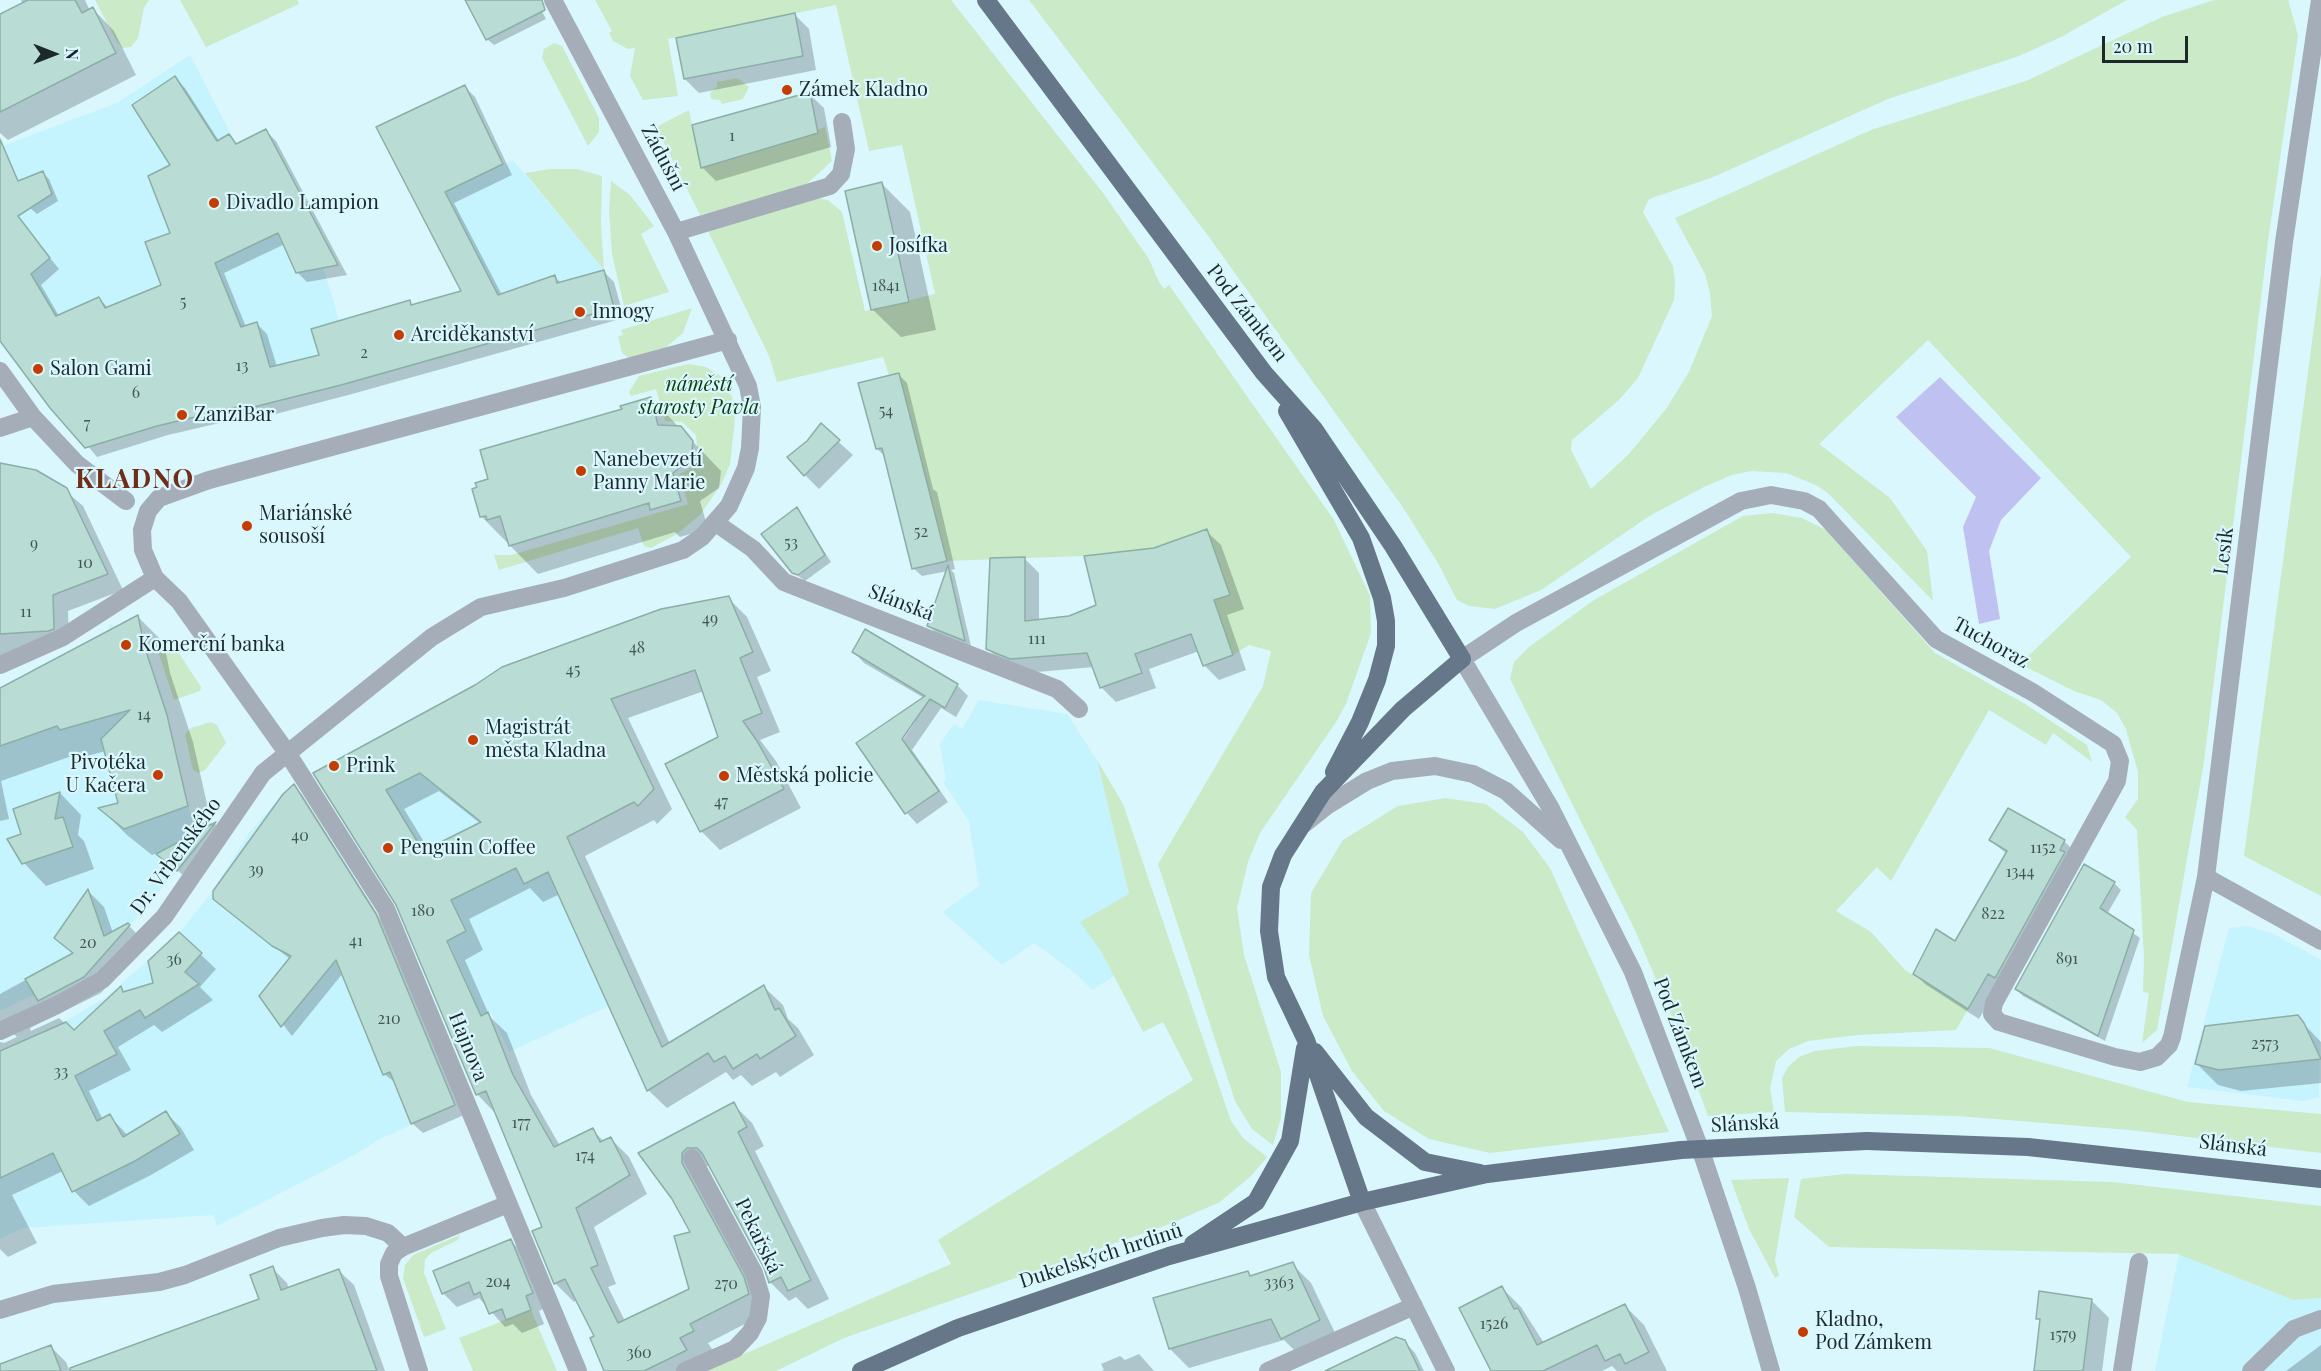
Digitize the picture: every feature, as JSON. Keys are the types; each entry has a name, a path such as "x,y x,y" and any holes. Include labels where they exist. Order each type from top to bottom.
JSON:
{"main road":[{"name":"Pod Zámkem","path":"986,0 1264,373 1314,429 1393,546 1462,659 1403,709 1323,792 1283,855 1271,887 1269,931 1276,977 1306,1040 1362,1202"},
{"path":"1264,373 1341,500 1360,538 1382,598 1386,646 1377,680 1360,722 1323,792"},
{"path":"1306,1040 1366,1117 1425,1162 1487,1174"},
{"path":"1179,1253 1256,1202 1290,1141 1303,1076 1306,1040"},
{"name":"Slánská","path":"1362,1202 1487,1174 1681,1150 1867,1141 2028,1147 2321,1179"},
{"name":"Dukelských hrdinů","path":"861,1371 958,1328 1179,1253 1362,1202"}],"street":[{"name":"Zádušní","path":"553,0 676,232 728,340"},
{"name":"Lesík","path":"2115,1057 2131,1061 2149,1061 2157,1057 2169,1045 2206,877 2284,242 2320,0"},
{"path":"676,232 830,186 841,174 846,149 842,122"},
{"path":"728,340 748,386 752,427 746,468 729,506 702,537 683,550 650,562 564,588 481,607 432,637 288,754 179,601 155,578 143,550 142,530 148,511 159,498 209,480 728,340"},
{"path":"0,371 33,417 77,464 126,501"},
{"path":"0,418 33,417"},
{"path":"0,428 33,417"},
{"name":"Tuchoraz","path":"1462,659 1516,623 1741,501 1756,496 1787,496 1819,508 1936,639 2034,693 2114,744 2120,761 2117,781 1994,1003 1992,1014 1999,1022 2115,1057"},
{"name":"Slánská","path":"716,523 753,549 784,582 1058,689 1079,709"},
{"path":"0,665 63,637 155,578"},
{"name":"Pod Zámkem","path":"1462,659 1576,855 1633,972 1659,1038 1740,1268 1771,1371"},
{"name":"Dr. Vrbenského","path":"0,1031 57,1005 102,980 164,917 263,773 288,754"},
{"name":"Hajnova","path":"288,754 386,909 578,1371"},
{"name":"Pod Zámkem","path":"1298,829 1328,805 1367,781 1392,771 1435,766 1473,774 1506,790 1576,855"},
{"path":"2206,877 2321,941"},
{"name":"Pekařská","path":"685,1371 735,1348 750,1333 758,1318 761,1296 754,1274 692,1158"},
{"path":"1362,1202 1446,1371"},
{"path":"418,1371 389,1276 389,1264 394,1253 403,1246 508,1204"},
{"path":"0,1310 53,1294 168,1279 279,1238 322,1228 344,1225 366,1226 388,1233 403,1246"},
{"path":"2122,1371 2139,1262"},
{"path":"1268,1371 1414,1306"},
{"path":"2251,1371 2294,1329 2321,1319"}],"shaded area":[{"path":"190,55 236,144 295,272 323,267 357,380 238,411 236,407 158,426 85,448 50,408 0,341 0,147 117,103"},
{"path":"440,97 477,176 513,160 604,270 614,308 587,315 470,309 376,127"},
{"path":"1940,377 2041,478 2001,520 1989,551 2000,619 1979,624 1963,527 1976,497 1896,417"},
{"path":"129,618 136,618 163,704 167,708 163,710 199,846 92,968 0,1011 0,688 101,636 110,630 109,625 112,624 114,627 129,623"},
{"path":"979,700 1067,714 1097,760 1129,895 1101,950 1114,976 1092,990 1075,973 1034,943 1002,965 943,912 979,886 969,821 943,782 946,780 940,744 954,724 962,729"},
{"path":"421,715 439,754 530,831 609,1006 509,1052 490,1011 481,1016 365,745"},
{"path":"292,784 342,864 448,1108 380,1139 354,1155 217,1226 213,1215 23,1228 0,1239 0,1051 35,1038 105,998 180,932 212,892 249,833"},
{"path":"2248,926 2274,934 2321,960 2319,1097 2304,1101 2187,1087 2229,928"},
{"path":"2179,1254 2292,1300 2321,1298 2321,1371 2155,1371"}],"green space":[{"path":"95,0 149,0 144,8 138,38 131,47 122,48 117,42"},
{"path":"180,0 297,0 299,4 206,47"},
{"path":"595,0 951,0 1103,193 1149,259 1159,282 1164,289 1169,285 1334,520 1370,596 1371,633 1346,704 1260,833 1248,862 1237,908 1244,955 1281,1072 1281,1118 1273,1145 1252,1129 1235,1101 1158,864 1263,686 1271,651 1249,645 1233,655 1214,600 1230,594 1207,529 1137,554 947,561 899,373 889,375 883,357 777,382 769,356 706,227 818,198 828,200 842,212 865,311 935,294 902,145 869,151 836,5 668,39 678,96 643,100 630,76 635,48 628,49 613,41 609,33 612,31"},
{"path":"1029,0 2127,0 2061,37 2019,56 1888,99 1711,178 1649,199 1643,212 1673,266 1674,300 1638,378 1619,400 1572,440 1571,450 1591,489 1628,455 1666,409 1689,372 1712,316 1710,293 1705,274 1675,218 1871,130 2026,81 2162,17 2214,0 2288,0 2298,35 2268,241 2204,762 2157,1030 2142,1043 2149,993 2143,992 2144,958 2137,830 2125,817 2138,799 2138,772 2126,729 2117,713 2101,700 2074,691 2020,664 2131,557 1928,340 1819,444 1890,498 1927,551 1933,601 1829,494 1816,485 1786,473 1751,471 1732,475 1704,487 1651,515 1541,590 1495,609 1469,606 1457,600 1438,563 1402,506 1209,237"},
{"path":"554,43 562,46 599,118 599,132 588,146 542,58 544,49"},
{"path":"738,78 749,87 743,99 722,104 720,100 711,99 710,93 717,87 717,82"},
{"path":"689,110 701,168 825,127 832,161 801,189 700,215 656,127"},
{"path":"550,169 577,169 602,176 601,224 604,270 525,173"},
{"path":"611,181 630,195 654,226 641,234 669,292 624,306 612,254 609,211"},
{"path":"2321,274 2321,896 2244,856"},
{"path":"692,308 683,333 665,348 629,358 622,353 618,336 623,335 621,330"},
{"name":"náměstí starosty Pavla","path":"688,364 706,367 721,376 732,397 735,419 730,464 722,483 700,515 677,534 651,548 644,546 638,528 499,570 494,555 511,555 688,504 679,474 689,469 698,455 696,435 682,422 665,421 656,389 631,396 629,392 639,376"},
{"path":"1773,513 1802,518 1826,530 1935,653 2025,704 2087,745 2092,762 2053,733 2046,745 1989,710 1891,881 1877,867 1836,911 1871,932 1905,970 1968,1009 1956,1030 1858,1035 1808,1041 1789,1049 1776,1061 1770,1088 1774,1112 1708,1116 1673,1019 1634,928 1510,679 1514,662 1529,647 1594,600 1743,516"},
{"path":"173,644 201,687 200,691 174,700 159,654 163,646"},
{"path":"211,722 217,725 226,743 205,770 198,773 193,770 185,734 191,728"},
{"path":"1097,760 1123,804 1231,1121 1243,1138 1267,1157 1251,1176 1220,1202 1167,1225 844,1338 776,1371 705,1371 951,1264 938,1240 1193,1080 1163,1022 1143,1032 1101,951 1080,922 1129,894"},
{"path":"1445,798 1486,804 1523,832 1550,868 1669,1132 1490,1153 1429,1139 1384,1111 1352,1071 1323,1016 1309,955 1311,893 1343,840 1398,806"},
{"path":"1857,1046 1989,1048 2188,1102 2321,1114 2321,1153 2130,1130 1958,1116 1785,1112 1782,1078 1788,1067 1799,1057 1815,1051"},
{"path":"1845,1174 2113,1182 2321,1206 2321,1298 2293,1300 2178,1254 1829,1247 1794,1217 1801,1179"},
{"path":"1789,1178 1775,1260 1779,1276 1775,1278 1749,1229 1731,1180"},
{"path":"460,1235 458,1240 431,1253 425,1259 424,1273 446,1329 424,1337 403,1278 405,1265 413,1255"},
{"path":"531,1310 557,1371 473,1371 459,1338"}],"building":[{"path":"28,0 75,0 82,13 93,7 116,53 0,112 0,14"},
{"path":"465,0 542,0 545,10 486,40"},
{"path":"795,13 803,56 684,79 676,38"},
{"path":"175,76 217,141 229,134 236,144 266,129 338,265 296,273 278,233 215,263 241,327 257,322 270,367 319,355 311,329 410,300 411,305 461,291 376,127 465,85 503,164 445,192 498,295 555,275 557,283 604,270 614,308 341,385 238,411 237,407 157,426 85,448 50,408 0,341 0,139 18,181 43,171 52,194 18,216 50,258 31,274 56,316 99,297 105,308 161,285 145,242 170,233 148,176 170,165 132,105"},
{"path":"810,92 818,133 701,168 692,125"},
{"name":"Josífka","path":"882,182 909,302 871,310 845,191"},
{"path":"899,373 947,561 912,569 882,448 876,449 858,383"},
{"name":"Nanebevzetí Panny Marie","path":"651,397 658,425 681,426 693,441 691,459 673,473 681,501 650,510 649,503 509,546 500,516 487,520 486,516 480,517 472,489 477,487 475,483 488,479 480,450 622,409 620,406"},
{"path":"821,423 840,440 804,476 787,457 807,441"},
{"path":"0,463 36,470 67,488 108,574 53,595 54,629 48,631 0,634"},
{"path":"797,507 825,555 798,575 792,573 761,534"},
{"path":"1207,529 1230,595 1214,600 1233,655 1203,666 1191,634 1135,654 1142,673 1100,688 1087,653 1010,659 986,649 990,558 1025,557 1025,621 1069,616 1096,605 1084,556 1154,548"},
{"path":"948,565 965,641 927,626"},
{"path":"729,596 753,652 740,658 762,713 743,721 784,789 700,832 665,764 718,737 695,670 611,699 654,789 638,806 634,802 567,837 662,1047 764,985 775,1010 779,1008 796,1036 760,1059 757,1054 733,1069 725,1056 714,1062 708,1053 647,1091 548,872 524,884 516,868 451,900 466,931 447,941 481,1016 488,1012 513,1075 554,1147 593,1128 600,1142 611,1137 630,1175 576,1208 598,1265 591,1268 618,1323 689,1289 674,1236 690,1232 672,1199 638,1153 734,1102 747,1127 738,1132 811,1280 788,1291 781,1277 769,1283 764,1268 702,1153 697,1148 687,1148 682,1153 682,1163 744,1277 749,1294 690,1324 694,1331 680,1338 687,1350 644,1371 604,1371 590,1338 594,1336 565,1279 554,1284 532,1231 542,1227 486,1091 476,1095 396,905 313,773 475,685 502,667 661,609","holes":["420,773 481,822 423,851 386,790"]},
{"path":"138,615 144,645 167,715 188,806 124,829 98,808 118,803 101,739 130,710 60,730 57,726 0,746 0,688"},
{"path":"865,629 958,684 945,708 930,699 902,739 939,791 905,814 856,743 925,696 852,652"},
{"path":"294,784 376,914 455,1105 411,1124 390,1072 383,1075 336,960 281,1027 259,996 291,956 272,946 213,899 213,891 283,794"},
{"path":"60,792 55,819 63,817 73,847 22,864 7,839 21,834 13,809"},
{"path":"2008,808 2065,840 2060,850 2065,852 1995,978 1988,974 1968,1009 1913,974 1936,929 1955,941 2007,851 1989,840"},
{"path":"216,822 177,871 156,854"},
{"path":"2084,864 2115,882 2100,908 2134,930 2098,1036 2015,989"},
{"path":"88,889 104,936 128,923 130,925 84,977 38,1001 25,979 73,953 54,938"},
{"path":"179,932 202,953 185,972 199,984 145,1018 140,1010 104,1031 117,1054 75,1076 97,1121 110,1114 123,1137 166,1111 180,1134 135,1161 72,1192 53,1153 0,1178 0,1051 66,1022 74,1030 121,986 123,992 153,983 148,961"},
{"path":"2298,1015 2321,1059 2219,1070 2195,1064 2205,1026"},
{"path":"511,1239 533,1293 526,1296 531,1310 506,1320 502,1309 489,1314 480,1292 474,1295 469,1282 442,1294 433,1271"},
{"path":"1293,1262 1320,1320 1281,1339 1271,1319 1169,1349 1153,1298 1248,1271 1250,1276"},
{"path":"273,1266 281,1290 339,1269 377,1371 70,1371 70,1368 259,1299 250,1275"},
{"path":"1502,1286 1514,1309 1518,1308 1537,1345 1625,1304 1649,1352 1625,1364 1620,1354 1605,1361 1597,1345 1543,1371 1491,1371 1459,1308"},
{"path":"2039,1291 2092,1299 2083,1371 2034,1371 2040,1319 2036,1319"},
{"path":"1396,1337 1405,1340 1420,1371 1325,1371"},
{"path":"51,1345 61,1371 0,1371 0,1364"}],"place":[{"name":"Zámek Kladno","path":"787,90"},
{"name":"Divadlo Lampion","path":"214,203"},
{"name":"Josífka","path":"877,246"},
{"name":"Innogy","path":"580,312"},
{"name":"Arciděkanství","path":"399,335"},
{"name":"Salon Gami","path":"38,369"},
{"name":"ZanziBar","path":"182,415"},
{"name":"Nanebevzetí Panny Marie","path":"581,471"},
{"name":"Mariánské sousoší","path":"247,526"},
{"name":"Komerční banka","path":"126,645"},
{"name":"Magistrát města Kladna","path":"473,740"},
{"name":"Prink","path":"334,766"},
{"name":"Pivotéka U Kačera","path":"158,775"},
{"name":"Městská policie","path":"724,776"},
{"name":"Penguin Coffee","path":"388,848"},
{"name":"Kladno, Pod Zámkem","path":"1803,1332"}],"district":[{"name":"KLADNO","path":"135,480"}]}
